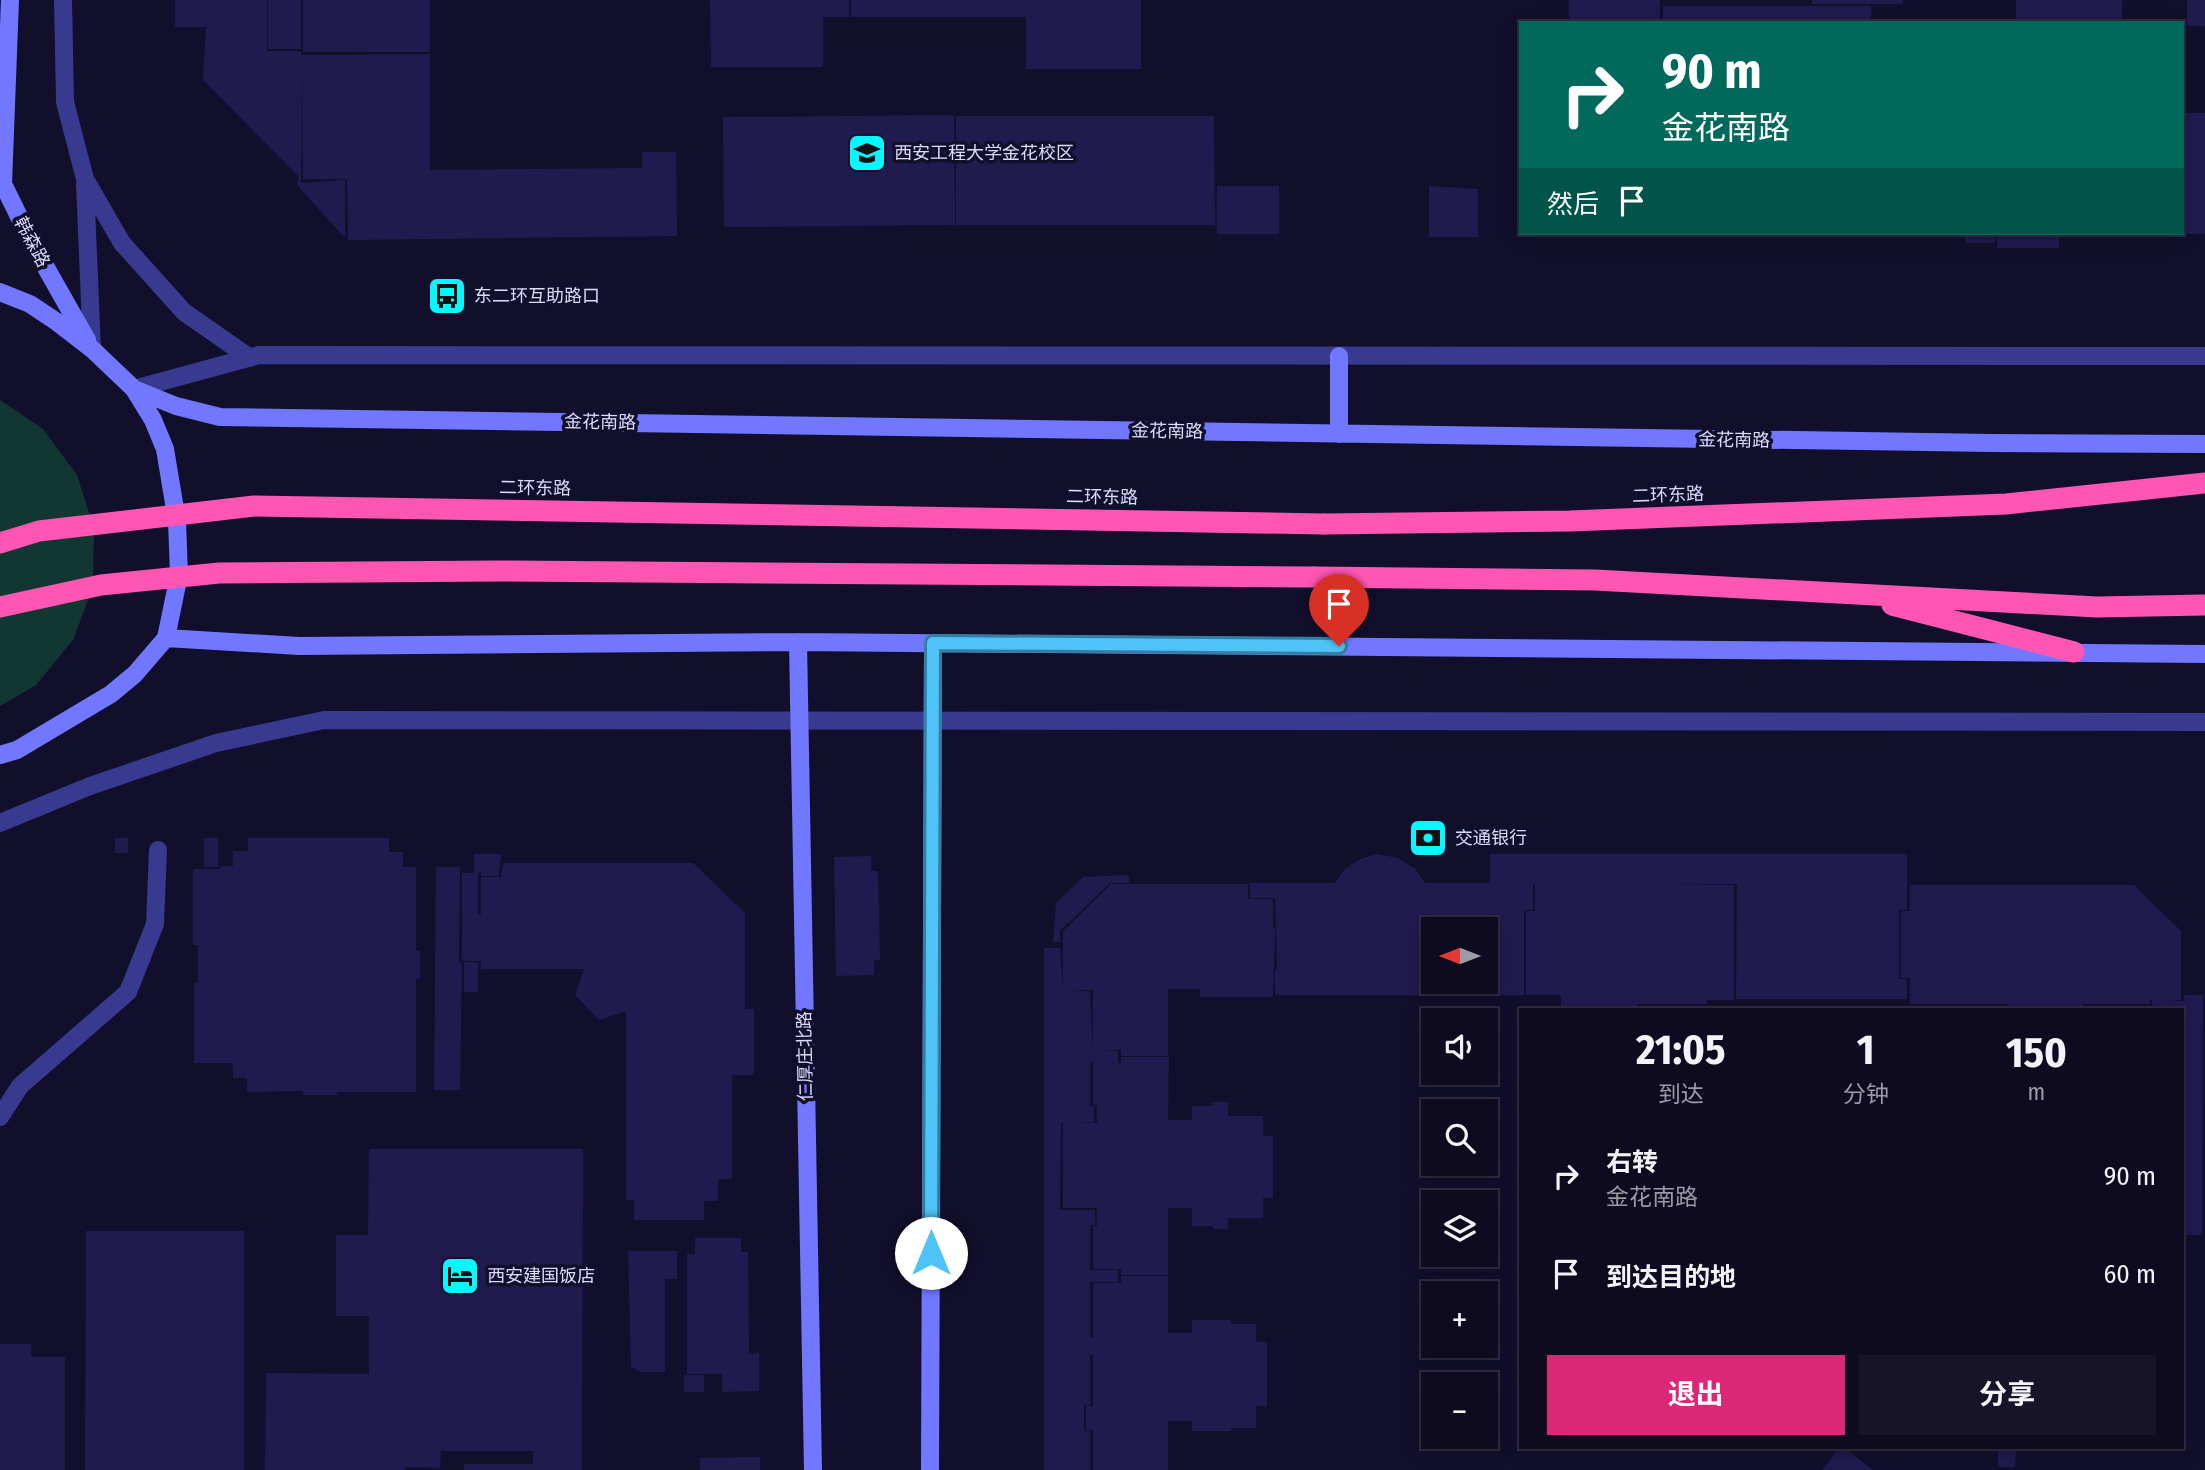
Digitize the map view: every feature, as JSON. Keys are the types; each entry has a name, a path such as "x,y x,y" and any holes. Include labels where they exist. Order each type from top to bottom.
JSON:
{"highway":[{"name":"二环东路","path":"0,543 39,531 254,506 1324,524 1584,521 2006,504 2205,483"},
{"path":"0,607 101,585 219,573 499,571 1595,580 2097,607 2205,605"},
{"path":"1846,593 2074,652"}],"main road":[{"name":"韩森路","path":"10,0 3,184 32,243 92,349"},
{"path":"0,292 30,304 57,322 92,349 134,389 153,420 166,449 177,521 179,575 166,638 135,674 111,694 17,750 0,755"},
{"path":"1339,356 1339,434"},
{"name":"金花南路","path":"134,389 176,406 220,416 1339,434 2205,444"},
{"path":"166,638 299,646 798,642 2205,654"},
{"name":"仁厚庄北路","path":"798,642 813,1470"},
{"path":"930,1470 933,643"}],"street":[{"path":"63,0 65,102 85,179 92,349"},
{"path":"85,179 122,243 184,312 250,358"},
{"path":"134,389 259,355 2205,356"},
{"path":"0,823 90,786 216,743 324,720 2205,722"},
{"path":"0,1117 20,1087 128,992 155,924 158,850"}],"green space":[{"path":"0,400 43,429 77,475 94,529 93,587 73,640 36,685 0,706"}],"building":[{"path":"175,0 267,0 267,51 301,51 301,55 430,54 430,170 642,168 642,152 676,152 677,236 348,240 347,179 303,179 302,70 301,183 345,180 345,238 297,185 298,176 203,80 206,27 175,27"},
{"path":"268,0 301,0 301,49 268,49"},
{"path":"303,0 430,0 430,52 303,52"},
{"path":"710,0 849,0 849,17 823,17 823,67 711,67"},
{"path":"851,0 1141,0 1141,69 1026,69 1026,17 851,17"},
{"path":"1569,0 1660,0 1660,21 1569,21"},
{"path":"1812,0 1903,0 1903,4 1812,4"},
{"path":"2016,0 2122,0 2122,21 2016,21"},
{"path":"2187,0 2205,0 2205,26 2187,26"},
{"path":"1663,6 1871,6 1871,21 1663,21"},
{"path":"2184,113 2205,113 2205,234 2184,234"},
{"path":"954,115 955,225 724,227 723,117"},
{"path":"956,116 1214,116 1215,225 956,225"},
{"path":"1217,186 1279,186 1279,234 1217,234"},
{"path":"1429,186 1478,189 1478,237 1429,237"},
{"path":"1965,235 1995,235 1995,243 1965,243"},
{"path":"1997,235 2059,235 2059,248 1997,248"},
{"path":"115,838 128,838 128,853 115,853"},
{"path":"204,838 218,838 218,867 204,867"},
{"path":"248,838 389,838 389,852 403,852 403,867 416,867 416,951 420,951 420,979 416,979 416,1092 303,1095 303,1091 247,1092 247,1078 233,1078 233,1063 194,1063 194,983 198,983 198,945 193,945 193,869 233,866 233,851 248,851"},
{"path":"474,854 501,854 499,876 481,876 481,872 478,872 478,914 481,914 481,877 501,877 503,863 693,863 745,913 745,1009 754,1009 754,1075 732,1075 732,1179 718,1179 718,1201 704,1201 704,1220 634,1220 634,1200 626,1200 626,1011 599,1020 575,995 584,969 481,969 481,961 462,961 462,873 474,873"},
{"path":"1376,854 1398,858 1415,869 1425,883 1490,883 1490,854 1907,854 1907,910 1899,910 1899,979 1907,979 1907,999 1736,999 1737,884 1655,884 1734,885 1734,1000 1707,1000 1707,1004 1637,1004 1637,1008 1561,1008 1561,995 1526,995 1526,911 1535,911 1535,884 1533,910 1524,910 1524,995 1275,995 1275,898 1250,898 1250,883 1335,883 1344,870 1358,860"},
{"path":"871,856 871,871 878,871 880,960 874,960 874,975 836,976 834,857"},
{"path":"436,867 460,867 460,1090 434,1090"},
{"path":"1129,875 1129,883 1110,883 1060,931 1060,942 1053,942 1056,903 1083,877"},
{"path":"1111,884 1248,884 1248,899 1273,899 1273,997 1200,997 1200,989 1168,989 1168,1056 1121,1056 1121,1050 1101,1050 1118,1051 1118,1063 1121,1063 1121,1057 1169,1057 1168,1120 1192,1120 1192,1106 1212,1106 1212,1102 1228,1102 1228,1116 1263,1116 1263,1136 1273,1136 1273,1198 1263,1198 1263,1218 1228,1218 1228,1229 1213,1229 1213,1226 1192,1226 1192,1208 1168,1208 1168,1275 1121,1275 1121,1269 1093,1269 1093,1226 1097,1226 1097,1208 1063,1208 1061,1122 1060,1210 1095,1210 1095,1225 1090,1225 1090,1270 1118,1270 1118,1282 1090,1282 1090,1337 1093,1337 1093,1283 1121,1283 1121,1276 1168,1276 1168,1333 1192,1333 1192,1320 1231,1320 1231,1324 1256,1324 1256,1342 1267,1342 1267,1406 1256,1406 1256,1428 1192,1431 1192,1421 1168,1421 1168,1470 1093,1470 1093,1430 1086,1430 1086,1406 1093,1406 1093,1355 1090,1355 1090,1405 1081,1406 1084,1406 1084,1431 1090,1431 1090,1470 1044,1470 1044,948 1060,948 1063,991 1063,931","holes":["1072,990 1093,990 1093,1051 1090,992","1090,1062 1093,1062 1093,1105 1097,1105 1097,1123 1075,1123 1094,1122 1094,1106 1090,1106"]},
{"path":"1910,885 2134,885 2181,931 2181,1000 2165,1001 2184,1001 2184,995 2203,995 2202,1235 2184,1235 2184,1008 2084,1008 2152,1006 2152,1000 2150,1004 2083,1004 2082,1008 2008,1008 2008,1004 1910,1004 1910,978 1901,978 1901,911 1910,911"},
{"path":"464,962 478,962 478,992 464,992"},
{"name":"西安建国饭店","path":"369,1149 583,1149 582,1470 464,1470 464,1464 533,1464 533,1451 441,1451 440,1468 265,1470 266,1373 369,1374 369,1316 336,1316 336,1235 368,1235"},
{"path":"86,1231 244,1231 244,1470 85,1470"},
{"path":"695,1238 741,1238 741,1252 748,1252 749,1354 759,1353 759,1391 722,1392 722,1374 687,1374 687,1254 695,1254"},
{"path":"628,1251 677,1251 677,1279 665,1279 665,1372 641,1372 631,1367"},
{"path":"0,1344 31,1344 31,1357 65,1357 65,1470 0,1470"},
{"path":"684,1375 704,1375 704,1392 684,1392"},
{"path":"1838,1449 1847,1449 1873,1470 1822,1470"},
{"path":"1998,1449 2016,1449 2015,1467 1998,1467"},
{"path":"760,1457 760,1470 700,1470 700,1458"}],"place":[{"name":"西安工程大学金花校区","path":"867,153"},
{"name":"东二环互助路口","path":"447,296"},
{"name":"交通银行","path":"1428,838"},
{"name":"西安建国饭店","path":"460,1276"}],"route":[{"path":"931,1253 933,643 1339,646"}]}
